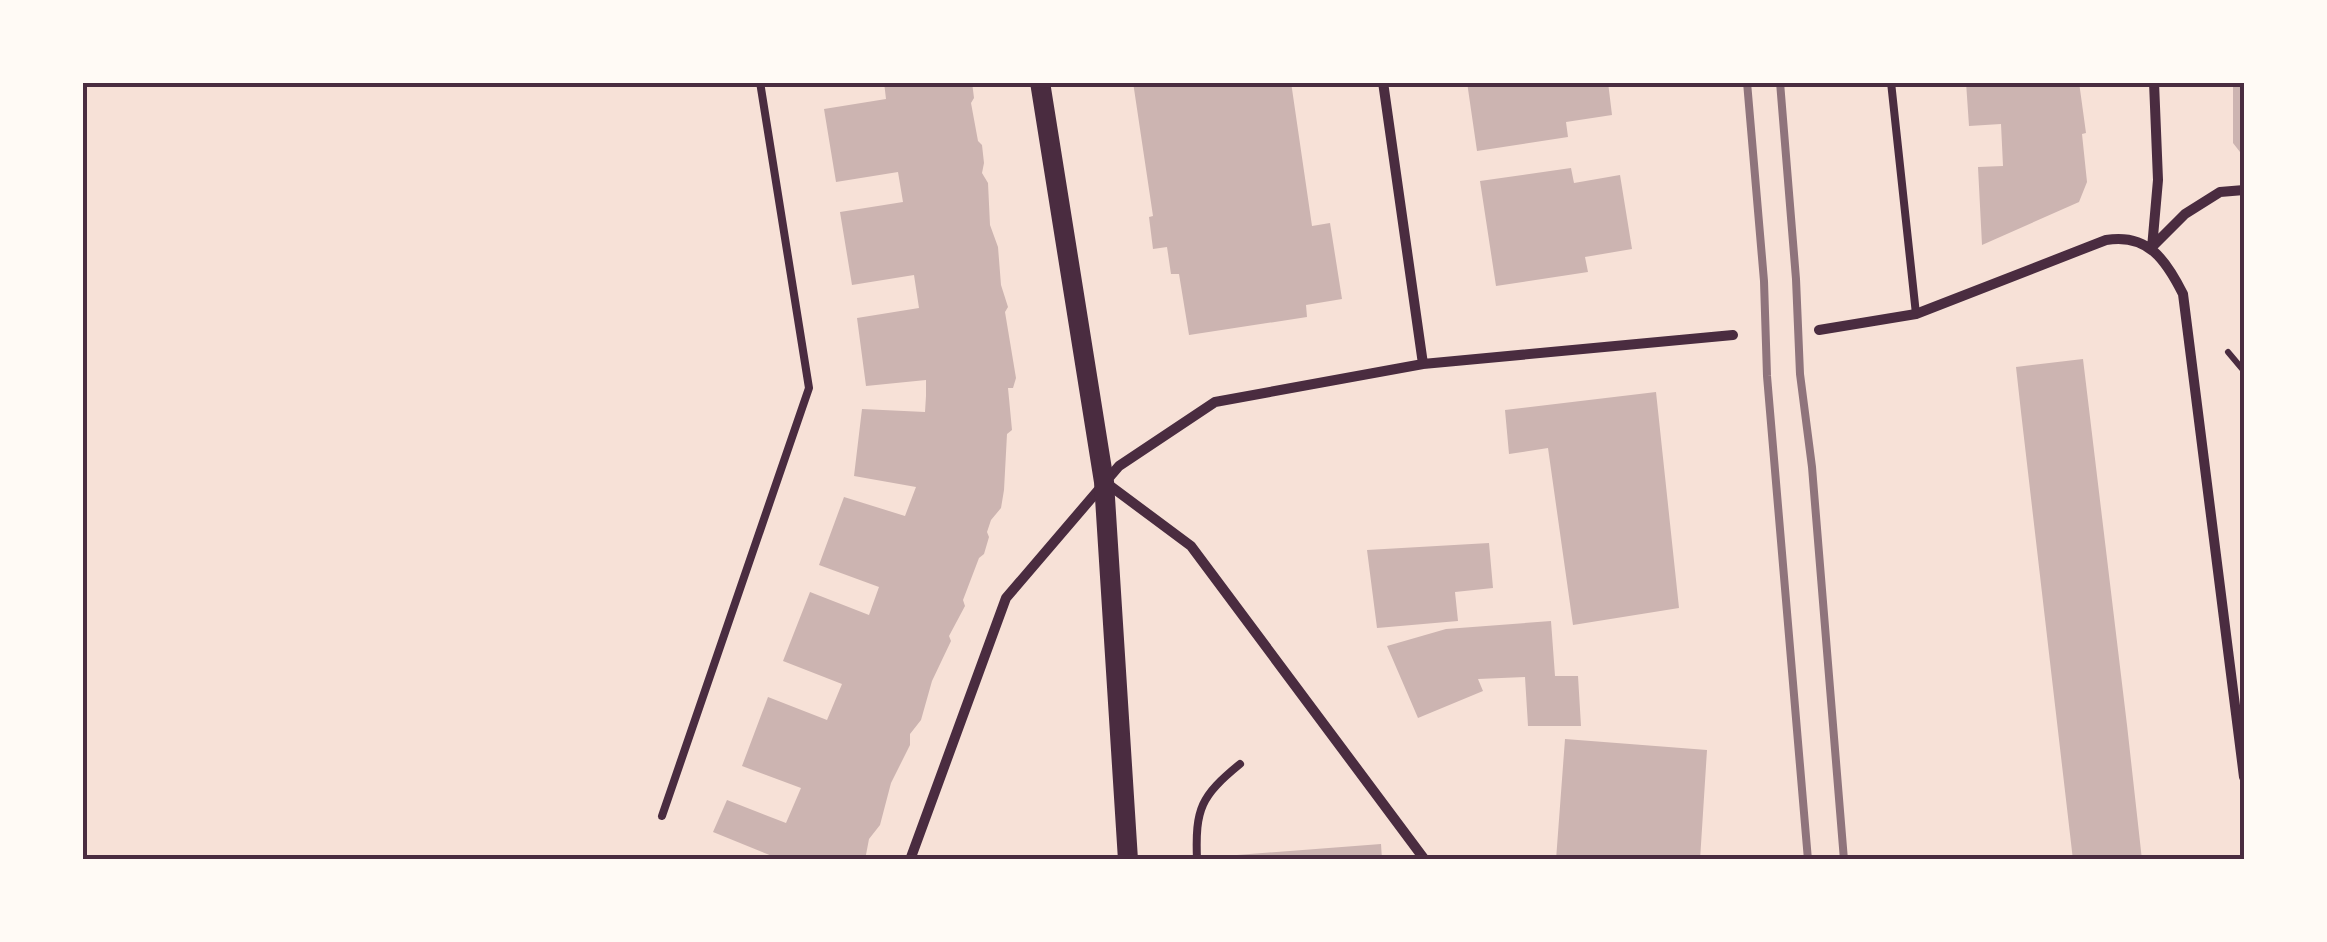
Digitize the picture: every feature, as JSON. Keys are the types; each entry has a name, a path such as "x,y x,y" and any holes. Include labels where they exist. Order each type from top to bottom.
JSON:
{"main road":[{"path":"1040,82 1104,482 1128,860"}],"street":[{"path":"1384,82 1423,364"},
{"path":"2152,248 2158,180 2154,82"},
{"path":"2152,248 2185,214 2220,192 2244,190"},
{"path":"1820,330 1916,314 2106,240 2124,236 2152,248 2172,271 2183,294 2244,777"},
{"path":"910,860 1006,598 1120,466 1215,402 1423,364 1734,336"},
{"path":"1104,482 1191,546 1425,860"}],"lane":[{"path":"662,816 809,388 760,82"},
{"path":"1891,82 1916,314"},
{"path":"1197,860 1196,826 1208,790 1240,764"}],"building":[{"path":"884,82 972,82 971,103 982,145 982,173 988,183 990,225 998,247 1001,285 1008,307 1005,312 1016,378 1013,388 1008,388 1012,430 1007,434 1001,508 991,520 984,554 963,600 965,606 949,636 951,641 932,681 921,720 910,734 910,745 891,783 880,825 869,839 865,860 782,860 713,832 727,800 786,823 801,788 742,766 768,697 827,720 842,684 783,661 810,592 869,615 879,587 819,565 844,497 905,516 916,487 854,476 862,409 925,412 926,380 866,386 857,318 919,308 914,275 852,285 840,212 903,202 898,172 836,182 824,109 886,99"},
{"path":"1133,82 1291,82 1312,226 1330,223 1342,299 1306,305 1307,317 1189,335 1179,274 1171,274 1167,247 1153,249 1149,217 1153,216"},
{"path":"1467,82 1608,82 1612,115 1566,122 1568,137 1477,151"},
{"path":"1966,82 2079,82 2087,182 2079,202 1982,245 1978,167 2003,166 2001,124 1969,126"},
{"path":"2233,82 2244,82 2244,152 2233,143"},
{"path":"1571,168 1574,183 1620,175 1632,249 1585,257 1588,272 1496,286 1480,181"},
{"path":"2083,359 2142,860 2073,860 2016,367"},
{"path":"1656,392 1679,608 1573,625 1548,448 1509,454 1505,410"},
{"path":"1489,543 1493,588 1455,592 1458,621 1377,628 1367,550"},
{"path":"1551,621 1555,676 1578,676 1581,726 1528,726 1525,677 1478,679 1483,691 1418,718 1387,646 1446,629"},
{"path":"1565,739 1707,750 1700,860 1653,856 1653,860 1556,860"},
{"path":"1381,844 1382,860 1224,860 1224,856"}],"railway":[{"path":"1747,82 1764,281 1767,376 1808,860"},
{"path":"1780,82 1800,374 1812,467 1844,860"}]}
